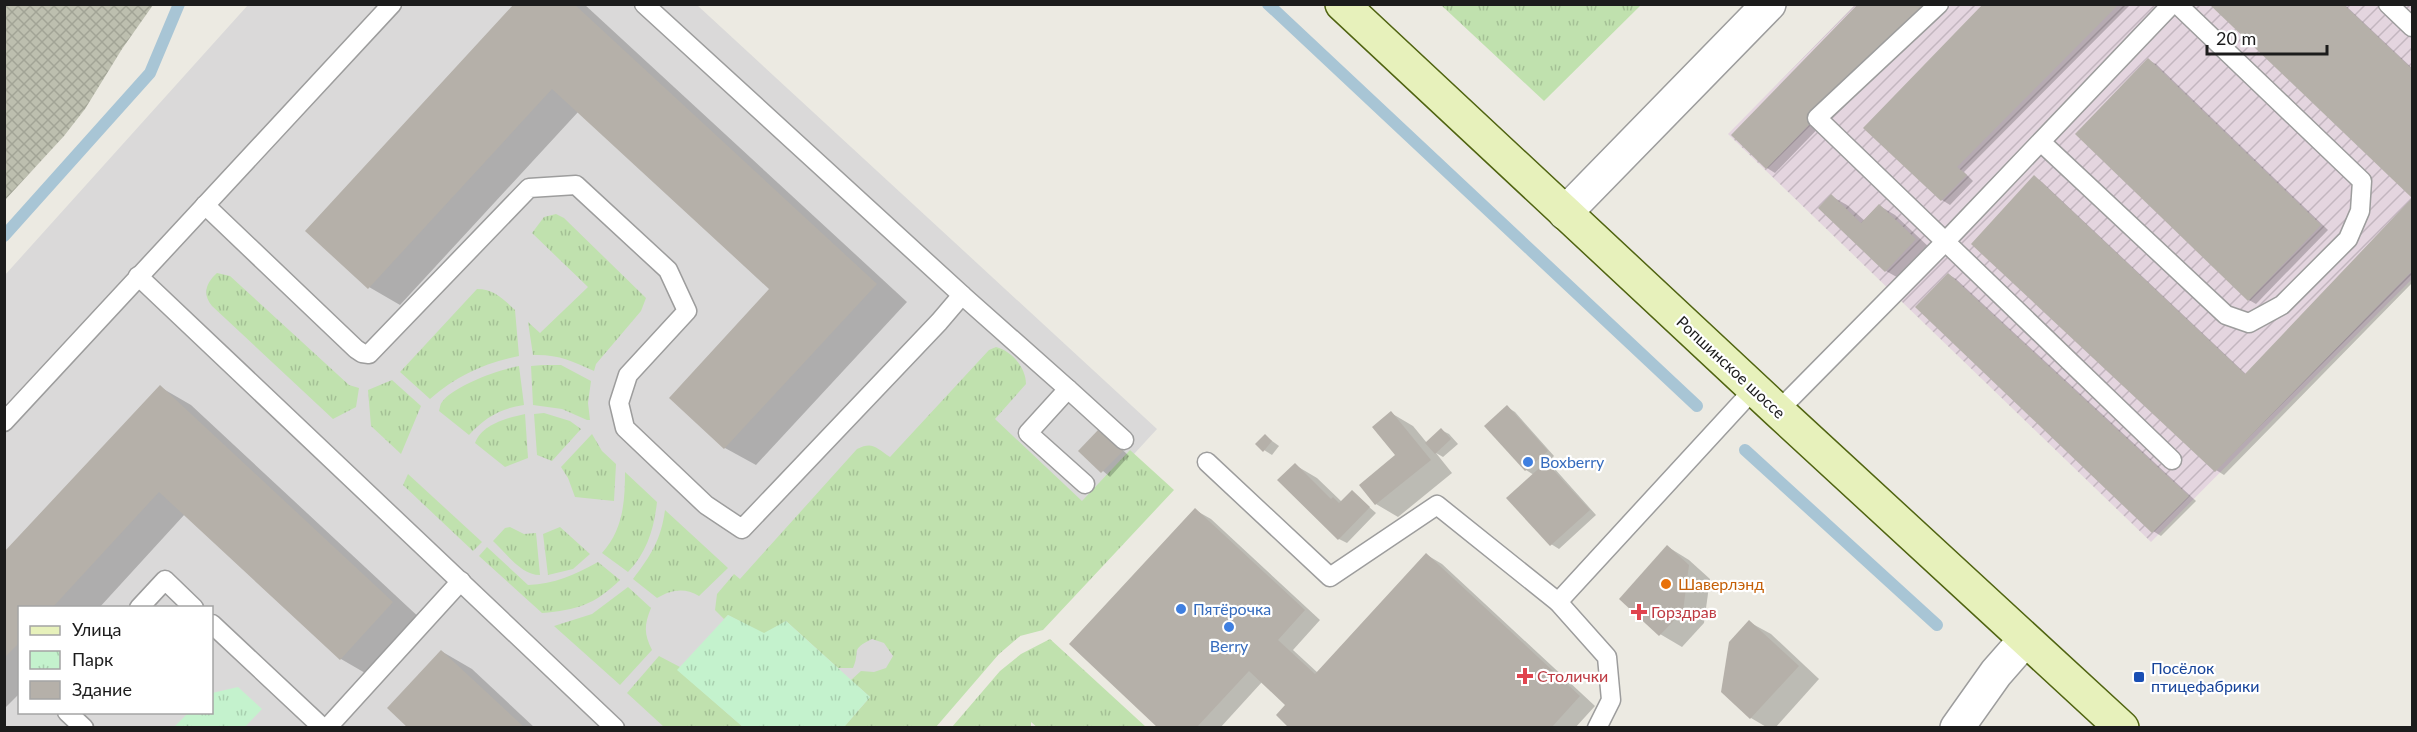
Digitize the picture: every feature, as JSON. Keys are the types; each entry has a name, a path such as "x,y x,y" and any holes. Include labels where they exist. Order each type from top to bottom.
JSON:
{"main road":[{"name":"Ропшинское шоссе","path":"1342,4 1754,389 2122,728"}],"street":[{"path":"1565,213 1769,4"},
{"path":"1957,728 1996,673 2025,640"}],"lane":[{"path":"4,422 392,4"},
{"path":"644,4 1124,440"},
{"path":"1940,4 1817,118 1944,243 2172,460"},
{"path":"1778,411 2042,142 2172,4"},
{"path":"2042,142 2226,315 2249,323 2283,305 2349,239 2360,211 2362,181 2177,4"},
{"path":"2388,4 2412,27"},
{"path":"205,205 356,349 369,354 529,188 576,185 668,270 687,311 628,375 619,403 625,428 706,505 742,529 962,295"},
{"path":"138,276 615,728"},
{"path":"1068,389 1028,433 1085,484"},
{"path":"1558,602 1754,389"},
{"path":"1207,462 1330,577 1437,505 1558,602 1607,657 1611,700 1597,728"},
{"path":"141,606 165,580 192,606"},
{"path":"213,625 325,728 461,581"},
{"path":"70,714 84,728"}],"shaded area":[{"path":"5,4 153,5 122,49 85,109 64,136 5,200"},
{"path":"248,5 697,5 1157,429 883,727 5,728 5,275"},
{"path":"1855,5 2412,5 2412,279 2151,542 1728,134"}],"green space":[{"path":"1441,5 1641,5 1544,101"},
{"path":"556,214 564,218 646,298 641,311 596,364 594,371 565,359 533,355 528,322 540,333 588,287 532,233 544,217"},
{"path":"217,273 230,276 349,385 359,388 356,407 333,419 212,306 206,293 210,281"},
{"path":"477,289 493,293 515,310 519,356 494,362 471,372 430,399 400,372"},
{"path":"996,347 1013,356 1024,372 1026,384 995,419 1082,501 1130,450 1174,490 1043,630 1020,636 999,654 936,727 844,727 870,697 851,680 861,671 874,672 886,668 893,656 884,643 872,639 858,649 853,668 838,668 786,621 764,634 728,615 724,619 715,610 717,594 734,574 740,579 857,449 871,446 890,457 989,350"},
{"path":"561,365 591,381 588,403 590,420 562,409 533,405 531,366"},
{"path":"519,366 524,405 493,415 469,435 439,411 440,405 448,396 466,384 489,374"},
{"path":"392,380 421,406 401,454 371,426 368,390"},
{"path":"544,413 570,421 581,429 552,461 537,455 534,414"},
{"path":"525,414 528,458 505,467 475,443 478,436 489,427 503,420"},
{"path":"592,434 602,451 616,464 614,501 575,497 561,467"},
{"path":"625,472 657,502 648,540 628,572 602,553 619,525"},
{"path":"408,474 482,542 473,551 403,485"},
{"path":"665,510 728,568 699,596 688,591 678,591 657,598 633,579 654,547 661,530"},
{"path":"510,527 524,534 536,533 540,575 520,567 493,541 505,528"},
{"path":"560,527 590,554 573,569 548,575 543,534"},
{"path":"487,547 528,585 564,578 598,562 620,580 602,595 584,605 542,613 479,556"},
{"path":"628,587 651,608 646,629 652,650 620,685 554,626 592,614"},
{"path":"728,615 764,633 786,621 870,697 844,727 743,727 677,670"},
{"path":"1050,639 1146,727 1038,728 1031,722 1031,727 952,727 1000,671 1021,654"},
{"path":"659,656 680,667 678,670 743,727 664,727 627,693"},
{"path":"238,687 262,709 245,727 174,727 187,714 213,714 213,693"}],"building":[{"path":"514,4 574,4 877,284 724,449 669,398 769,289 552,89 368,289 305,231"},
{"path":"1858,4 1926,4 1766,169 1731,135"},
{"path":"1983,4 2119,4 1957,167 1967,175 1941,201 1863,128"},
{"path":"2209,4 2343,4 2412,69 2412,198"},
{"path":"2148,58 2321,225 2248,301 2075,134"},
{"path":"2034,175 2245,374 2412,198 2412,271 2215,472 1971,244"},
{"path":"1831,194 1861,223 1879,204 1916,239 1885,272 1818,208"},
{"path":"1948,273 2189,496 2152,533 1915,307"},
{"path":"160,385 393,602 340,660 159,492 54,606 18,606 18,644 4,658 4,552"},
{"path":"1507,405 1548,451 1525,471 1484,426"},
{"path":"1391,411 1431,460 1375,505 1359,485 1395,455 1372,427"},
{"path":"1441,428 1451,439 1435,454 1425,443"},
{"path":"1099,429 1123,451 1101,473 1078,451"},
{"path":"1265,434 1272,441 1263,452 1255,444"},
{"path":"1546,462 1590,510 1550,546 1506,498"},
{"path":"1295,463 1331,499 1333,497 1339,503 1352,490 1370,507 1338,540 1277,480"},
{"path":"1195,508 1305,610 1278,640 1315,674 1426,553 1580,696 1551,728 1289,728 1276,715 1285,705 1249,671 1196,728 1158,728 1069,644"},
{"path":"1667,545 1689,565 1683,611 1659,636 1619,599"},
{"path":"1749,620 1799,666 1750,719 1721,692 1729,642"},
{"path":"441,650 525,728 408,728 387,708"}],"waterway":[{"path":"4,236 150,73 179,4"},
{"path":"1268,4 1697,406"},
{"path":"1745,450 1937,625"}],"place":[{"name":"Boxberry","path":"1528,462"},
{"name":"Шаверлэнд","path":"1666,584"},
{"name":"Пятёрочка","path":"1181,609"},
{"name":"Горздрав","path":"1639,612"},
{"name":"Berry","path":"1229,627"},
{"name":"Столички","path":"1525,676"},
{"name":"Посёлок птицефабрики","path":"2139,677"}]}
